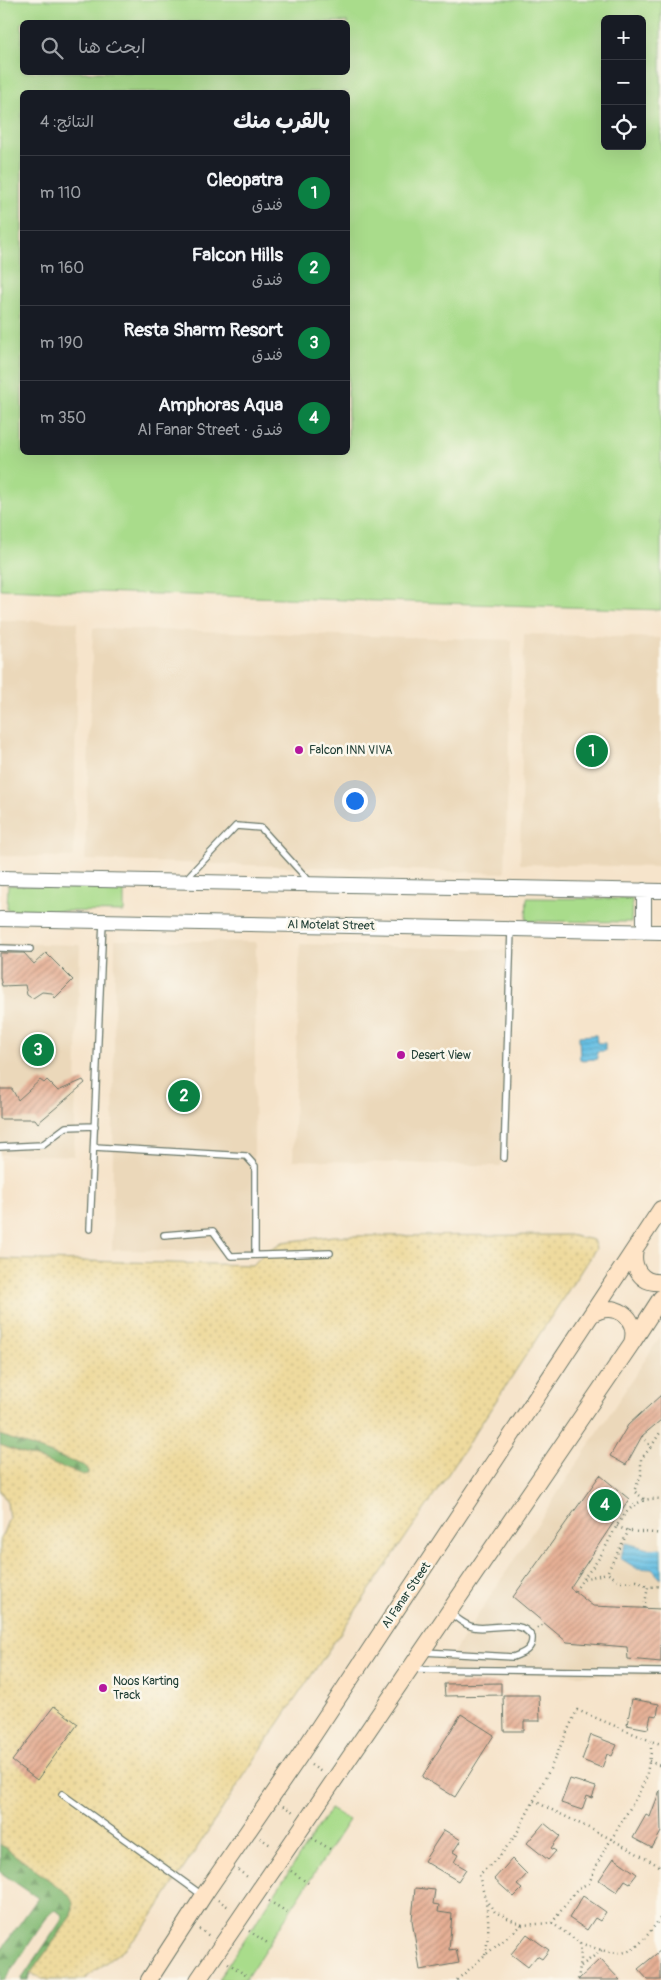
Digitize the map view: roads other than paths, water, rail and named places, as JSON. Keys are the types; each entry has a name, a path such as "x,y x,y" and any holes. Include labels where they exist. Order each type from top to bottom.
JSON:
{"main road":[{"name":"Al Fanar Street","path":"149,1980 226,1862 299,1757 661,1209"},
{"path":"635,1249 634,1262 639,1274 650,1281 661,1282"},
{"path":"198,1980 222,1945 245,1923 307,1828 334,1780 661,1298"},
{"path":"591,1315 610,1308 623,1313 632,1323 634,1337 632,1343"}],"street":[{"path":"0,878 661,890"},
{"path":"644,890 644,932"},
{"name":"Al Motelat Street","path":"0,919 661,932"}],"lane":[{"path":"184,881 236,826 262,828 311,884"},
{"path":"90,1229 103,921"},
{"path":"504,1158 511,929"},
{"path":"0,948 30,950"},
{"path":"0,1147 42,1145 66,1127 95,1126"},
{"path":"94,1148 246,1156 255,1166 255,1255"},
{"path":"164,1235 213,1231 232,1256 330,1253"},
{"path":"422,1652 513,1657 525,1652 531,1645 532,1637 522,1627 512,1626 488,1629 471,1627 449,1612"},
{"path":"410,1669 661,1672"},
{"path":"62,1794 205,1894"}],"water":[{"path":"596,1035 597,1043 605,1043 605,1051 597,1051 597,1059 580,1060 579,1036"},
{"path":"626,1543 649,1549 661,1548 661,1579 652,1569 636,1568 620,1558"}],"place":[{"name":"Falcon INN VIVA","path":"299,750"},
{"name":"Cleopatra","path":"592,751"},
{"name":"Resta Sharm Resort","path":"38,1050"},
{"name":"Desert View","path":"401,1055"},
{"name":"Falcon Hills","path":"184,1096"},
{"name":"Amphoras Aqua","path":"605,1505"},
{"name":"Noos Karting Track","path":"103,1688"}]}
